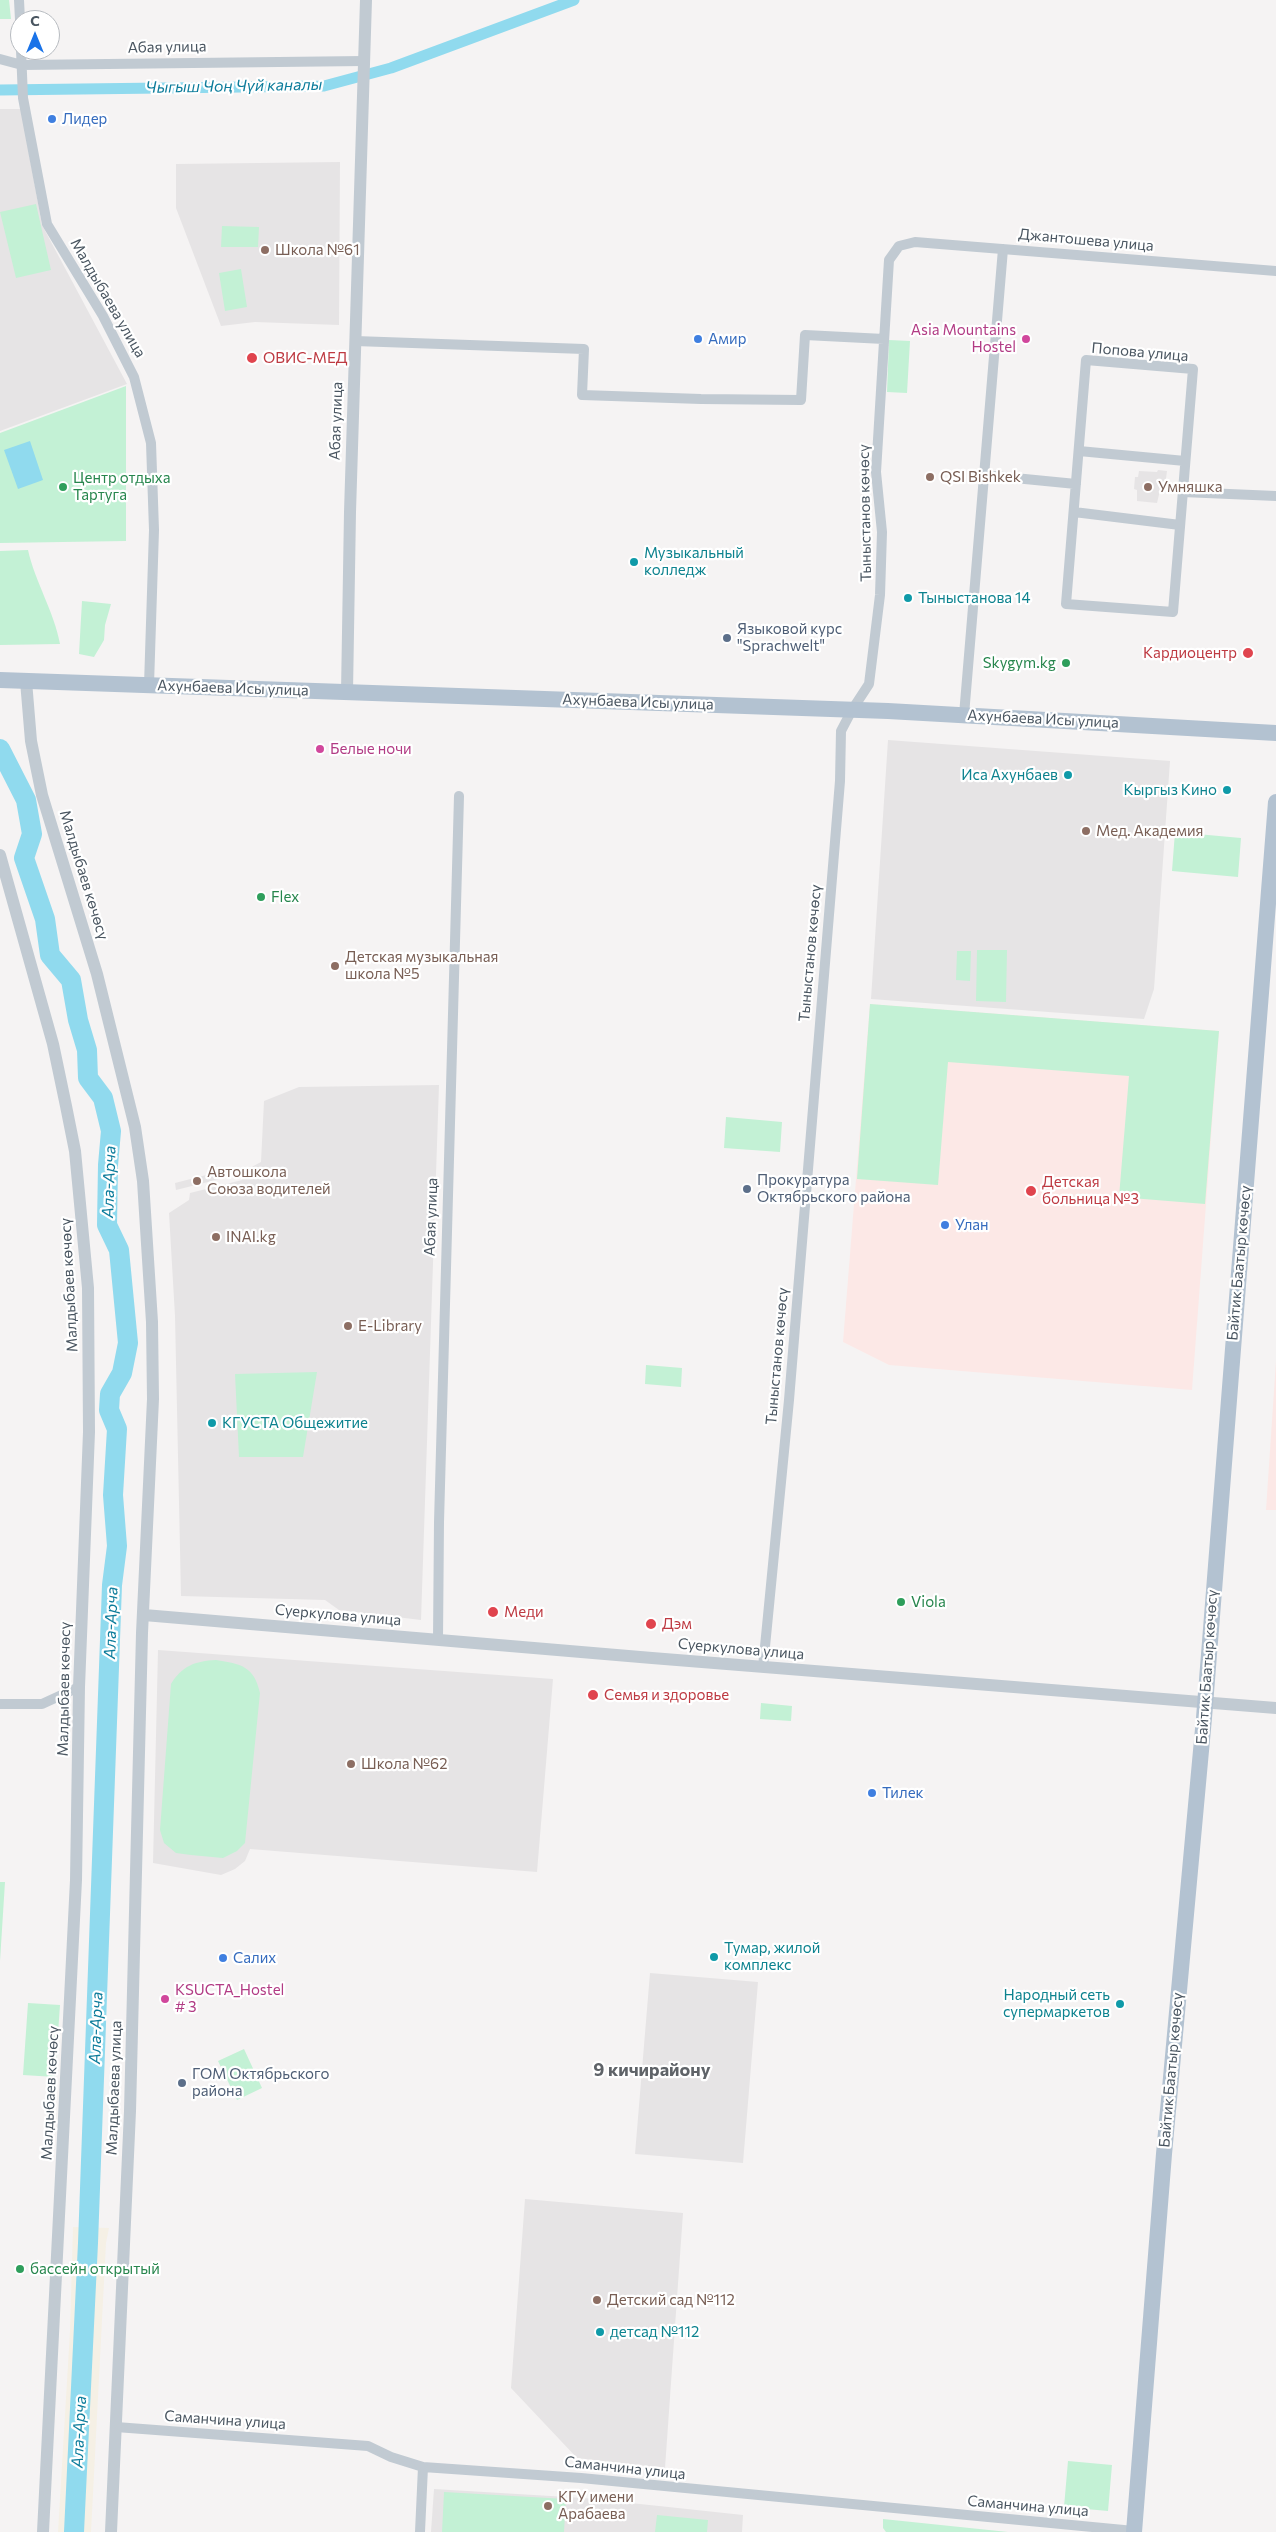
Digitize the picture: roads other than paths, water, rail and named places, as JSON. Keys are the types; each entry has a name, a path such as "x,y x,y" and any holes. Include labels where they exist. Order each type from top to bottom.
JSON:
{"main road":[{"name":"Ахунбаева Исы улица","path":"2,680 852,710 1276,733"},
{"name":"Байтик Баатыр көчөсү","path":"1134,2531 1164,2154 1205,1701 1276,802"}],"street":[{"name":"Абая улица","path":"347,692 355,341 366,0"},
{"name":"Абая улица","path":"0,60 22,65 364,66"},
{"name":"Малдыбаева улица","path":"22,60 25,103 47,224 124,355 136,384 151,443 154,530 149,685"},
{"name":"Джантошева улица","path":"895,250 906,243 915,242 1276,271"},
{"path":"964,715 1003,248"},
{"name":"Тыныстанов көчөсү","path":"763,1667 796,1315 840,781 842,731 852,710 869,684 880,595 882,539 876,472 889,260 895,250"},
{"path":"355,341 584,349 582,394 702,399 801,400 805,335 884,339"},
{"name":"Попова улица","path":"1086,360 1193,369 1185,461 1173,612 1066,604 1086,360"},
{"path":"1078,451 1185,461"},
{"path":"984,475 1076,484"},
{"path":"1183,492 1276,496"},
{"path":"1074,512 1180,525"},
{"name":"Малдыбаев көчөсү","path":"26,681 31,741 42,795 114,1036 140,1156 152,1322 153,1399 144,1614"},
{"name":"Абая улица","path":"438,1639 438,1522 459,796"},
{"name":"Малдыбаев көчөсү","path":"0,855 53,1044 75,1151 88,1288 89,1432 79,1687 75,1900 43,2532"},
{"name":"Малдыбаева улица","path":"111,2532 130,2111 144,1614"},
{"name":"Суеркулова улица","path":"144,1614 763,1667 1276,1708"},
{"path":"0,1704 42,1704 79,1687"},
{"name":"Саманчина улица","path":"116,2427 368,2446 391,2457 422,2467 581,2478 1134,2531"},
{"path":"420,2532 422,2467"}],"water":[{"path":"30,441 43,480 18,489 4,450"}],"waterway":[{"name":"Чыгыш Чоң Чүй каналы","path":"0,90 324,86 391,68 574,0"},
{"name":"Ала-Арча","path":"0,749 26,800 32,834 24,858 45,919 50,955 71,980 78,1020 87,1050 88,1078 103,1098 111,1131 108,1165 107,1225 119,1250 128,1343 122,1373 110,1394 109,1410 117,1429 113,1495 117,1546 112,1585 88,2243 74,2532"}],"place":[{"name":"Лидер","path":"52,119"},
{"name":"Школа №61","path":"265,250"},
{"name":"Амир","path":"698,339"},
{"name":"Asia Mountains Hostel","path":"1026,339"},
{"name":"ОВИС-МЕД","path":"252,358"},
{"name":"QSI Bishkek","path":"930,477"},
{"name":"Центр отдыха Тартуга","path":"63,487"},
{"name":"Умняшка","path":"1148,487"},
{"name":"Музыкальный колледж","path":"634,562"},
{"name":"Тыныстанова 14","path":"908,598"},
{"name":"Языковой курс \"Sprachwelt\"","path":"727,638"},
{"name":"Кардиоцентр","path":"1248,653"},
{"name":"Skygym.kg","path":"1066,663"},
{"name":"Белые ночи","path":"320,749"},
{"name":"Иса Ахунбаев","path":"1068,775"},
{"name":"Кыргыз Кино","path":"1227,790"},
{"name":"Мед. Академия","path":"1086,831"},
{"name":"Flex","path":"261,897"},
{"name":"Детская музыкальная школа №5","path":"335,966"},
{"name":"Автошкола Союза водителей","path":"197,1181"},
{"name":"Прокуратура Октябрьского района","path":"747,1189"},
{"name":"Детская больница №3","path":"1031,1191"},
{"name":"Улан","path":"945,1225"},
{"name":"INAI.kg","path":"216,1237"},
{"name":"E-Library","path":"348,1326"},
{"name":"КГУСТА Общежитие","path":"212,1423"},
{"name":"Viola","path":"901,1602"},
{"name":"Меди","path":"493,1612"},
{"name":"Дэм","path":"651,1624"},
{"name":"Семья и здоровье","path":"593,1695"},
{"name":"Школа №62","path":"351,1764"},
{"name":"Тилек","path":"872,1793"},
{"name":"Тумар, жилой комплекс","path":"714,1957"},
{"name":"Салих","path":"223,1958"},
{"name":"KSUCTA_Hostel # 3","path":"165,1999"},
{"name":"Народный сеть супермаркетов","path":"1120,2004"},
{"name":"ГОМ Октябрьского района","path":"182,2083"},
{"name":"бассейн открытый","path":"20,2269"},
{"name":"Детский сад №112","path":"597,2300"},
{"name":"детсад №112","path":"600,2332"},
{"name":"КГУ имени Арабаева","path":"548,2506"}],"district":[{"name":"9 кичирайону","path":"652,2070"}]}
